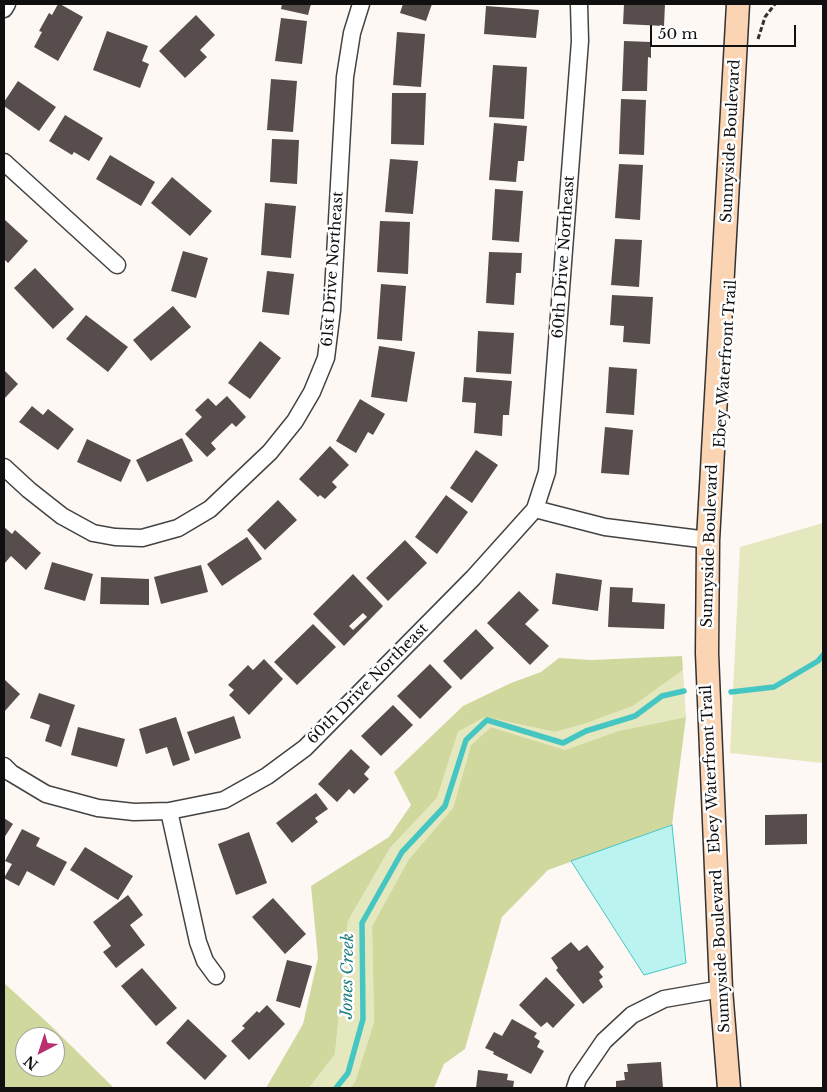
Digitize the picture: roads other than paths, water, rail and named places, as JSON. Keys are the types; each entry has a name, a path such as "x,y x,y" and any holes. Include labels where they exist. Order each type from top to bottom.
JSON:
{"street":[{"path":"4,9 7,4"},
{"name":"61st Drive Northeast","path":"4,467 28,490 62,516 93,532 142,538 178,528 210,508 270,452 295,420 312,392 326,358 332,310 345,77 352,33 360,4"},
{"name":"60th Drive Northeast","path":"4,766 46,794 98,808 134,812 169,811 224,800 267,776 305,748 473,578 536,509 548,472 580,41 580,4"},
{"name":"Sunnyside Boulevard","path":"728,1088 721,989 708,653 708,540 738,4"},
{"path":"4,162 117,265"},
{"path":"536,509 605,527 708,540"},
{"path":"169,811 198,942 205,961 216,976"},
{"path":"575,1088 578,1079 604,1042 632,1015 664,999 721,989"}],"water":[{"path":"672,825 686,963 644,975 571,861"}],"waterway":[{"name":"Jones Creek","path":"731,692 774,687 818,661 823,655"},
{"name":"Jones Creek","path":"336,1088 348,1073 363,1019 362,923 402,852 445,806 466,740 487,720 563,743 586,731 635,716 662,696 684,691"}]}
